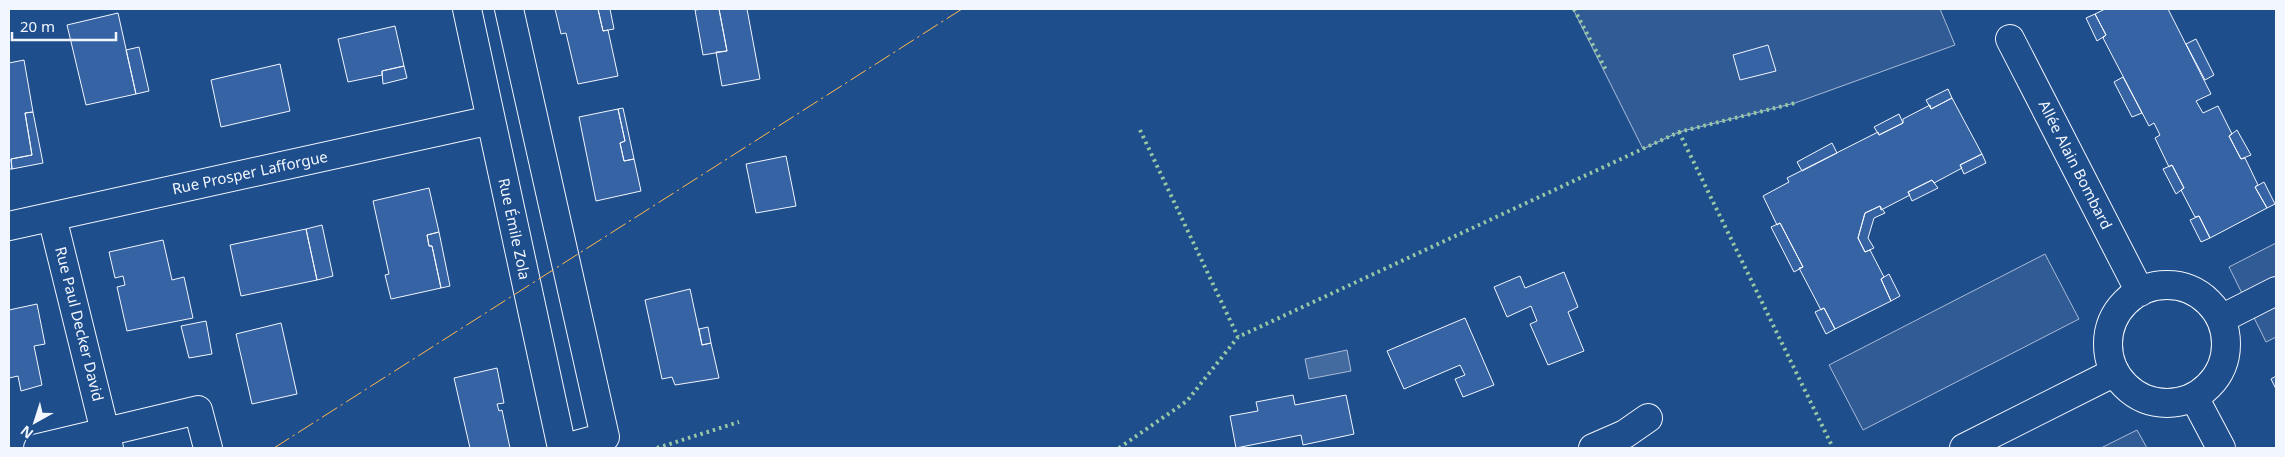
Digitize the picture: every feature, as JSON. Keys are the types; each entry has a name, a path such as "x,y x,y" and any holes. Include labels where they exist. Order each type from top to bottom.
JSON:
{"street":[{"name":"Rue Émile Zola","path":"467,9 563,448 605,437 509,9"},
{"name":"Allée Alain Bombard","path":"2010,39 2140,292"},
{"name":"Rue Prosper Lafforgue","path":"9,226 491,120"},
{"name":"Rue Paul Decker David","path":"52,217 107,440"},
{"path":"2163,285 2186,288 2206,300 2221,319 2226,341 2224,364 2213,383 2194,397 2172,403 2149,401 2129,390 2115,372 2108,350 2110,326 2122,306 2140,292 2163,285"},
{"path":"2221,319 2276,291"},
{"path":"1964,448 2115,372"},
{"path":"2194,397 2221,448"},
{"path":"38,448 107,440 198,410 208,448"},
{"path":"1593,448 1625,434 1648,418"}],"shaded area":[{"path":"1573,9 1940,9 1955,45 1795,103 1679,132 1643,149"},
{"path":"2276,243 2276,337 2266,342 2229,267"},
{"path":"2045,254 2079,319 1863,430 1829,365"},
{"path":"1347,350 1351,371 1309,379 1305,359"},
{"path":"2137,430 2147,448 2101,448"}],"building":[{"path":"555,9 598,9 603,31 608,30 618,76 578,84 566,33 561,34"},
{"path":"598,9 610,9 614,29 603,31"},
{"path":"719,9 727,51 703,55 695,10"},
{"path":"719,9 747,9 760,79 722,86 716,52 727,51"},
{"path":"2105,9 2168,9 2211,94 2196,101 2203,113 2218,106 2232,134 2229,136 2241,159 2245,158 2258,185 2255,187 2267,208 2210,238 2199,216 2195,217 2181,190 2184,188 2172,165 2169,167 2155,138 2160,135 2154,123 2149,126 2103,38 2106,35 2095,14"},
{"path":"118,13 136,94 86,105 67,25"},
{"path":"2095,14 2106,35 2097,41 2086,18"},
{"path":"395,26 404,66 382,71 382,75 348,82 338,39"},
{"path":"2196,39 2214,75 2205,80 2186,44"},
{"path":"1768,45 1776,71 1740,80 1733,55"},
{"path":"139,47 149,91 136,94 126,50"},
{"path":"24,60 33,112 25,113 32,155 11,159 12,169 9,169 9,63"},
{"path":"280,64 290,111 221,127 211,80"},
{"path":"404,66 407,78 383,84 382,71"},
{"path":"2123,77 2142,113 2132,117 2114,82"},
{"path":"1948,89 1952,98 1931,109 1926,100"},
{"path":"1952,98 1982,154 1960,165 1962,168 1934,183 1932,180 1908,192 1910,195 1883,209 1881,210 1880,206 1865,213 1858,238 1865,252 1870,250 1884,277 1881,279 1891,301 1835,329 1824,308 1821,310 1799,268 1803,267 1780,223 1777,225 1763,196 1789,182 1787,178 1878,132 1879,135 1903,123 1903,119 1930,105 1931,109"},
{"path":"623,108 634,159 624,161 620,143 625,141 618,109"},
{"path":"618,109 625,141 620,143 624,161 634,159 641,191 596,201 579,117"},
{"path":"33,112 43,163 12,169 11,159 32,155 25,113"},
{"path":"1899,114 1903,123 1879,135 1874,127"},
{"path":"2237,130 2251,155 2241,159 2229,136"},
{"path":"1832,143 1837,153 1802,171 1797,162"},
{"path":"1982,154 1986,163 1964,174 1960,165"},
{"path":"786,156 796,206 756,213 746,164"},
{"path":"2172,165 2184,188 2176,194 2163,169"},
{"path":"1932,180 1938,188 1912,201 1908,192"},
{"path":"2264,182 2275,204 2267,208 2255,187"},
{"path":"429,188 439,232 427,235 429,246 432,246 441,288 391,299 385,275 389,274 373,201"},
{"path":"1880,206 1885,213 1874,218 1868,238 1874,248 1865,252 1858,238 1865,213"},
{"path":"2199,216 2210,238 2201,242 2190,220"},
{"path":"1780,223 1803,267 1794,272 1771,227"},
{"path":"322,225 333,276 317,280 306,229"},
{"path":"306,229 317,280 241,296 230,245"},
{"path":"439,232 450,286 441,288 432,246 429,246 427,235"},
{"path":"163,240 172,280 184,277 193,318 127,331 117,287 125,285 123,276 115,278 109,252"},
{"path":"1564,272 1578,307 1568,312 1584,351 1548,365 1530,324 1537,321 1531,306 1507,317 1494,287 1520,276 1525,288"},
{"path":"1889,274 1900,296 1891,301 1881,279"},
{"path":"690,289 702,345 711,343 719,378 675,385 672,377 662,379 645,300"},
{"path":"37,304 45,344 34,346 42,385 21,391 18,376 9,378 9,310"},
{"path":"1824,308 1835,329 1826,334 1815,312"},
{"path":"1465,318 1494,385 1463,397 1455,379 1465,375 1460,365 1404,389 1387,351"},
{"path":"206,321 212,354 189,358 181,326"},
{"path":"281,323 297,394 252,404 236,334"},
{"path":"708,327 711,343 702,345 699,329"},
{"path":"497,368 504,403 497,404 499,411 502,410 510,448 470,448 454,378"},
{"path":"2276,376 2276,389 2271,379"},
{"path":"1293,395 1295,405 1346,395 1354,434 1303,445 1301,435 1236,448 1230,416 1258,411 1256,402"}],"hedge":[{"path":"1574,9 1606,70"},
{"path":"1119,448 1187,401 1238,337 1679,132 1795,103"},
{"path":"1140,130 1238,337"},
{"path":"1679,132 1833,448"},
{"path":"657,448 739,422"}],"power":[{"path":"274,448 962,9"}]}
